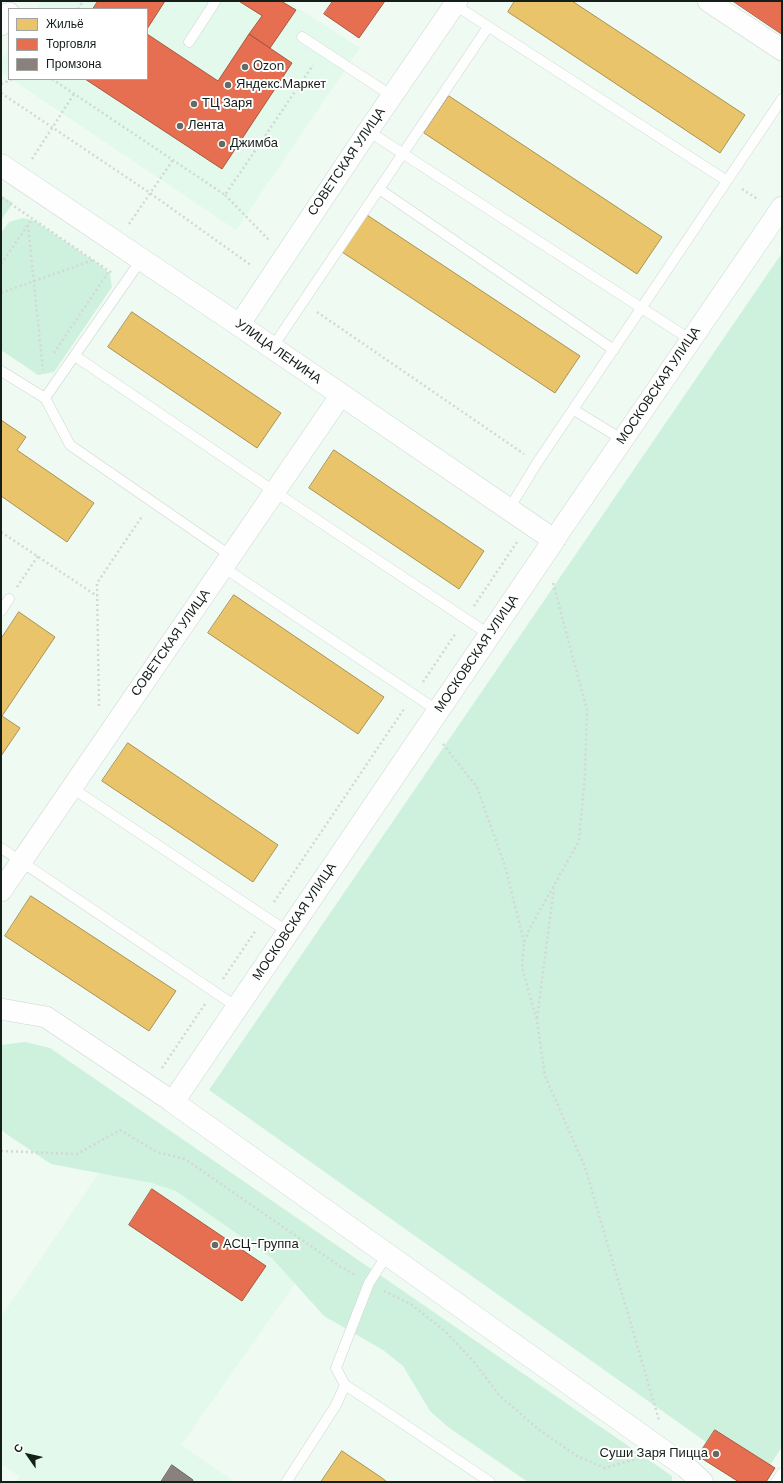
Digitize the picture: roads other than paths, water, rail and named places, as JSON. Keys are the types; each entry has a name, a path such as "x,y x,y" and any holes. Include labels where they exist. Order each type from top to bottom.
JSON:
{"street":[{"path":"708,1 782,50"},
{"name":"СОВЕТСКАЯ УЛИЦА","path":"239,324 368,131 456,3"},
{"path":"1,25 8,14"},
{"name":"УЛИЦА ЛЕНИНА","path":"1,165 239,324 530,523 549,548"},
{"name":"МОСКОВСКАЯ УЛИЦА","path":"173,1102 780,210"},
{"name":"СОВЕТСКАЯ УЛИЦА","path":"1,891 341,395"},
{"path":"1,1009 46,1017 173,1102 686,1467 702,1482"}],"lane":[{"path":"189,42 215,2 213,1"},
{"path":"456,3 488,27 728,181"},
{"path":"272,348 488,27"},
{"path":"302,37 392,96"},
{"path":"509,509 537,463 782,99"},
{"path":"368,131 691,340"},
{"path":"380,189 614,350"},
{"path":"45,398 126,282 127,250"},
{"path":"75,356 275,492 490,635"},
{"path":"1,370 45,398 70,445 152,502 227,562 414,695 434,718"},
{"path":"574,410 623,440"},
{"path":"1,611 9,599"},
{"path":"72,788 288,932"},
{"path":"1,848 237,1007"},
{"path":"386,1255 370,1283 336,1368 345,1386 490,1482"},
{"path":"289,1482 287,1481 336,1404 345,1386"},
{"path":"776,1482 782,1472"}],"place":[{"name":"Ozon","path":"245,67"},
{"name":"Яндекс.Маркет","path":"228,85"},
{"name":"ТЦ Заря","path":"194,104"},
{"name":"Лента","path":"180,126"},
{"name":"Джимба","path":"222,144"},
{"name":"АСЦ-Группа","path":"215,1245"},
{"name":"Суши Заря Пицца","path":"716,1454"}]}
